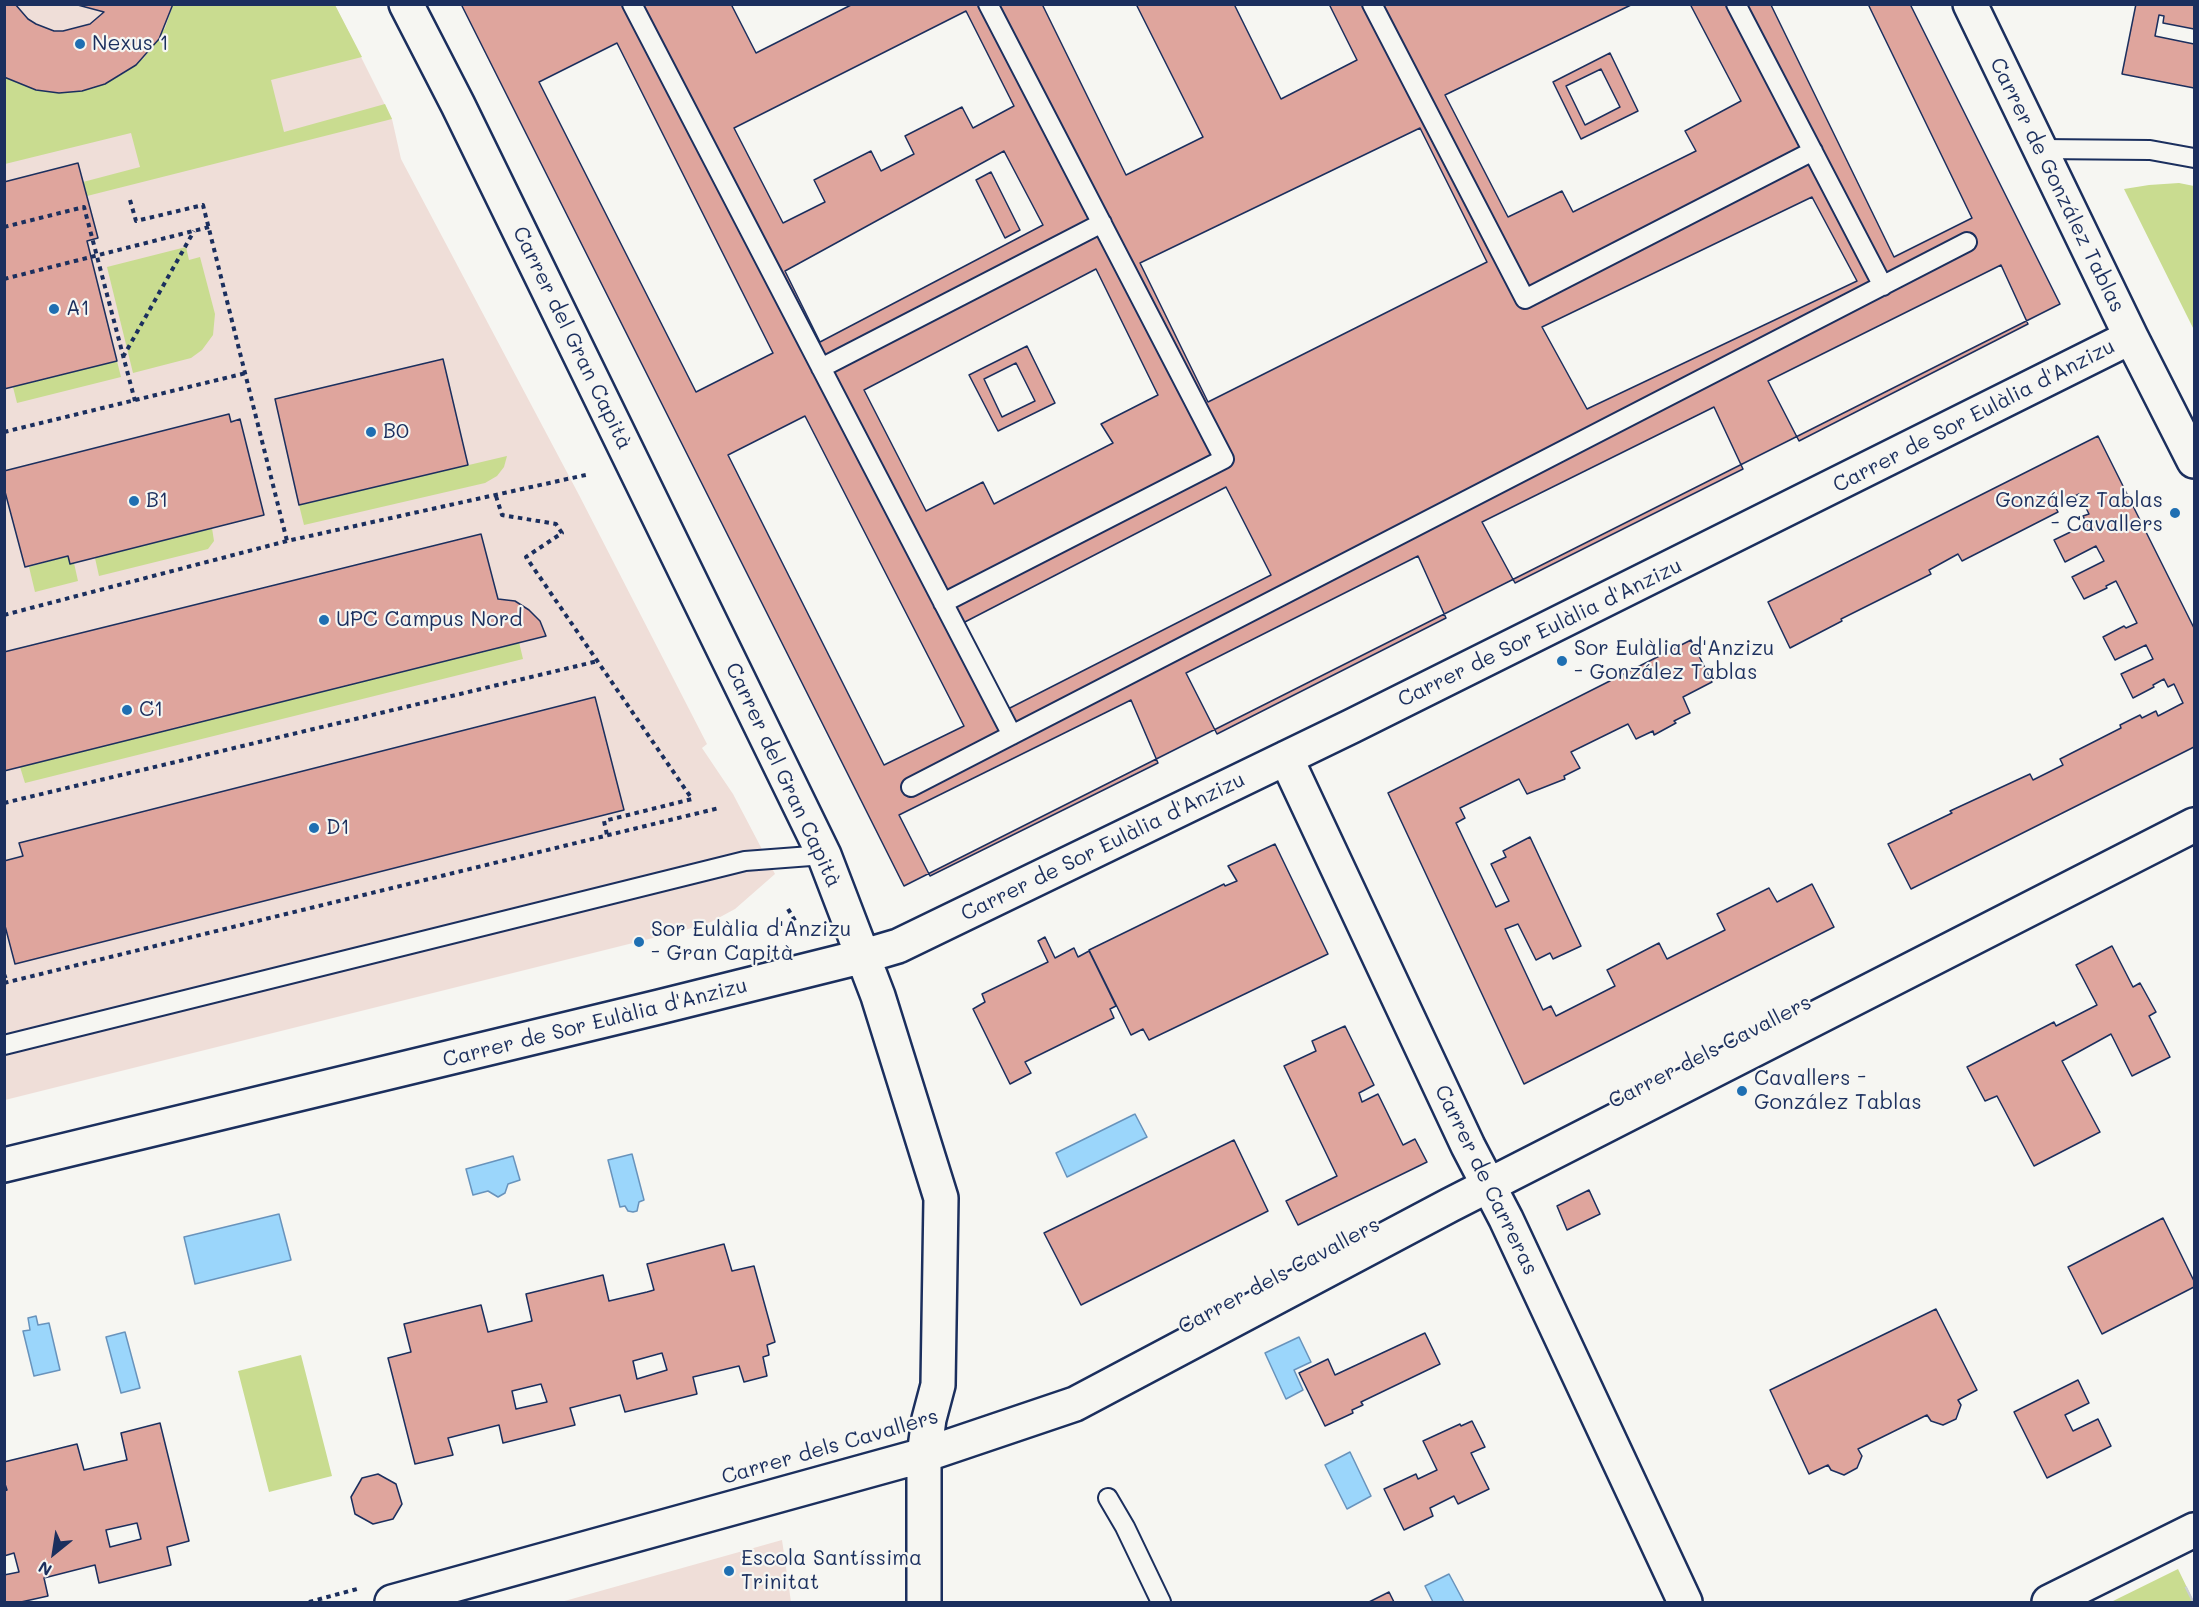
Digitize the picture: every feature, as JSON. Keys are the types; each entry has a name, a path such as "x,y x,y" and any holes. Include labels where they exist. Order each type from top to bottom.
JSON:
{"street":[{"name":"Carrer del Gran Capità","path":"406,4 463,115 824,855 864,956 941,1198 938,1385 929,1419 924,1455 924,1602"},
{"name":"Carrer de González Tablas","path":"1970,4 2131,337 2194,461"},
{"name":"Carrer de Sor Eulàlia d'Anzizu","path":"4,1165 659,1008 864,956 898,945 1286,758 2131,337"},
{"name":"Carrer de Carreras","path":"1286,758 1685,1602"},
{"name":"Carrer dels Cavallers","path":"379,1594 924,1455 1075,1404 1450,1205 2194,825"},
{"path":"2049,1602 2194,1530"}],"lane":[{"path":"632,4 1012,735"},
{"path":"943,603 1224,459 988,4"},
{"path":"1372,4 1525,299 1813,151"},
{"path":"1737,4 1883,286"},
{"path":"2041,149 2150,150 2194,158"},
{"path":"821,368 1102,223"},
{"path":"911,787 1967,242"},
{"path":"4,1045 745,861 824,855"},
{"path":"1108,1498 1125,1527 1161,1602"}],"path":[{"path":"130,200 136,221 203,205 287,541"},
{"path":"4,227 84,207 135,401"},
{"path":"4,279 209,227"},
{"path":"123,357 195,230"},
{"path":"4,432 246,373"},
{"path":"4,615 287,541 590,474"},
{"path":"496,496 502,515 556,524 562,533 526,557 692,799 604,821 607,835"},
{"path":"4,803 598,662"},
{"path":"4,974 6,983 719,808"},
{"path":"788,909 797,924"},
{"path":"309,1602 379,1594"}],"shaded area":[{"name":"UPC Campus Nord","path":"4,5 335,5 392,119 401,159 579,495 707,744 702,748 733,794 775,874 735,909 711,922 685,930 5,1100"},
{"name":"Escola Santíssima Trinitat","path":"782,1540 791,1602 561,1602"}],"green space":[{"path":"173,5 335,5 362,57 271,80 284,132 385,104 392,119 87,196 83,182 140,167 131,133 5,164 5,77 36,90 59,93 82,91 105,84 144,58 165,28"},
{"path":"2179,183 2194,186 2194,330 2124,189"},
{"path":"186,247 189,260 200,257 215,314 213,335 202,350 191,358 133,373 107,267"},
{"path":"117,361 121,377 17,403 13,387"},
{"path":"507,456 504,467 497,476 485,483 304,525 299,505"},
{"path":"212,528 214,541 208,549 99,576 95,558"},
{"path":"68,556 70,563 74,563 78,581 35,592 29,567"},
{"path":"519,642 523,659 25,783 20,767"},
{"path":"301,1355 332,1476 269,1492 238,1371"},
{"path":"2178,1569 2194,1602 2111,1602"}],"water":[{"path":"1135,1114 1147,1137 1067,1177 1056,1153"},
{"path":"632,1154 644,1200 639,1202 637,1211 633,1212 628,1211 625,1206 620,1207 608,1160"},
{"path":"513,1156 520,1180 508,1184 505,1193 498,1197 488,1191 473,1195 466,1169"},
{"path":"279,1214 291,1260 195,1284 184,1237"},
{"path":"36,1316 38,1325 49,1323 60,1370 34,1376 23,1331 30,1330 28,1318"},
{"path":"125,1332 140,1388 121,1393 106,1337"},
{"path":"1299,1337 1311,1362 1294,1370 1303,1390 1286,1399 1265,1353"},
{"path":"1350,1452 1371,1496 1347,1509 1325,1465"},
{"path":"1449,1574 1464,1602 1433,1602 1425,1586"}],"building":[{"name":"Nexus 1","path":"4,4 15,4 28,19 36,24 54,31 63,31 90,24 104,12 74,4 173,4 159,39 136,65 105,84 82,91 59,93 36,90 4,77"},
{"path":"461,4 1910,4 2060,304 904,886","holes":["1610,53 1638,111 1581,139 1553,82","991,172 1020,230 1005,238 976,180","1027,346 1055,403 998,431 969,375"]},
{"path":"734,4 853,4 756,53 732,6"},
{"path":"1042,4 1136,4 1203,137 1126,175"},
{"path":"1234,4 1329,4 1357,60 1281,99"},
{"path":"1633,4 1690,4 1741,101 1685,131 1696,151 1573,212 1562,191 1508,217 1445,95"},
{"path":"1868,4 1972,218 1894,257 1771,5"},
{"path":"2136,4 2194,4 2194,29 2163,23 2164,16 2159,15 2155,36 2194,44 2194,88 2122,74"},
{"path":"966,11 1014,106 973,128 962,107 905,136 914,154 881,171 871,151 814,180 825,202 783,223 734,128"},
{"path":"617,43 773,353 696,392 539,82"},
{"path":"1601,69 1620,107 1585,125 1566,86"},
{"path":"1420,128 1487,262 1208,402 1140,263"},
{"path":"1004,151 1043,225 820,342 785,271"},
{"name":"A1","path":"78,163 98,238 87,241 117,361 4,389 4,182"},
{"path":"1812,197 1857,281 1587,409 1542,327"},
{"path":"2001,265 2028,324 1799,441 1768,381"},
{"path":"1096,269 1158,395 1101,424 1113,443 994,504 983,482 926,511 864,390"},
{"name":"B0","path":"443,359 468,465 299,505 275,399"},
{"path":"1016,363 1035,401 1002,417 984,379"},
{"path":"1714,407 1743,469 1515,583 1482,522"},
{"name":"B1","path":"229,414 231,422 240,419 264,515 70,564 68,556 25,567 4,488 4,471"},
{"path":"805,416 964,726 884,765 728,455"},
{"path":"2098,436 2194,628 2194,747 1911,889 1888,844 1952,813 1950,811 2030,774 2033,780 2063,765 2060,759 2121,728 2120,725 2140,715 2142,718 2156,711 2158,716 2183,703 2174,684 2168,687 2164,679 2133,698 2121,674 2153,659 2146,645 2115,660 2103,637 2124,626 2126,628 2137,623 2116,581 2084,599 2072,577 2104,561 2096,546 2065,562 2054,540 2087,524 2083,516 2089,514 2079,494 2055,506 2058,512 1962,561 1958,554 1929,570 1931,574 1841,619 1842,621 1790,648 1768,602"},
{"path":"1226,487 1271,575 1006,710 961,624"},
{"name":"C1","path":"481,534 498,599 515,601 529,610 540,621 546,636 4,771 4,652"},
{"path":"1418,556 1446,618 1217,734 1186,673"},
{"path":"1691,640 1712,682 1683,697 1690,713 1654,735 1653,731 1636,739 1628,724 1571,752 1580,768 1564,776 1565,779 1527,794 1519,779 1460,808 1465,818 1456,823 1496,907 1509,901 1491,864 1506,857 1503,851 1530,837 1581,946 1553,959 1550,953 1536,960 1518,924 1505,929 1543,1010 1551,1006 1556,1016 1615,986 1607,970 1659,943 1667,959 1725,930 1717,914 1769,888 1777,902 1812,884 1834,927 1524,1084 1388,793"},
{"name":"D1","path":"595,697 624,810 15,964 4,922 4,861 23,856 19,843"},
{"path":"1131,700 1158,763 930,876 899,815"},
{"path":"1275,844 1328,954 1149,1040 1143,1029 1131,1035 1089,950 1224,884 1225,886 1237,881 1228,866"},
{"path":"1045,937 1055,958 1074,948 1078,957 1089,951 1116,1006 1110,1009 1114,1018 1025,1062 1031,1073 1010,1084 973,1009 985,1002 982,994 1048,962 1038,941"},
{"path":"2112,946 2133,987 2140,983 2156,1012 2149,1016 2170,1057 2132,1076 2111,1034 2062,1061 2100,1132 2034,1166 1997,1096 1985,1101 1967,1067 2054,1022 2056,1026 2097,1005 2076,965"},
{"path":"1345,1026 1374,1085 1359,1093 1362,1102 1378,1094 1403,1145 1415,1139 1427,1162 1298,1225 1286,1201 1337,1176 1284,1066 1316,1051 1312,1041"},
{"path":"1234,1140 1268,1211 1081,1305 1044,1233"},
{"path":"1589,1190 1600,1214 1567,1230 1557,1206"},
{"path":"2163,1218 2194,1281 2194,1287 2102,1334 2068,1267"},
{"path":"724,1244 732,1271 754,1266 775,1342 767,1345 769,1355 763,1357 767,1376 744,1382 739,1366 693,1377 697,1394 625,1412 620,1395 570,1408 575,1425 503,1443 499,1425 448,1438 453,1455 415,1464 388,1358 411,1352 404,1324 481,1305 488,1332 532,1321 526,1294 603,1275 609,1301 654,1290 647,1264","holes":["662,1353 667,1370 637,1379 633,1361","541,1384 547,1402 516,1409 512,1391"]},
{"path":"1936,1309 1977,1390 1958,1400 1961,1405 1956,1419 1943,1425 1931,1421 1927,1415 1858,1449 1862,1456 1857,1468 1844,1475 1831,1470 1828,1465 1809,1474 1770,1390"},
{"path":"1425,1333 1440,1364 1361,1402 1363,1405 1352,1410 1353,1413 1325,1426 1299,1373 1328,1359 1335,1375"},
{"path":"2078,1380 2089,1403 2065,1415 2073,1431 2098,1419 2111,1446 2047,1478 2014,1412"},
{"path":"1472,1421 1485,1447 1471,1453 1489,1489 1458,1504 1454,1496 1430,1508 1433,1516 1404,1530 1384,1489 1416,1474 1418,1479 1437,1470 1423,1441"},
{"path":"160,1423 189,1541 167,1547 171,1565 99,1583 95,1565 44,1578 48,1596 21,1602 4,1602 4,1575 19,1572 14,1553 4,1556 4,1491 7,1490 4,1481 4,1462 77,1444 84,1470 127,1460 121,1433","holes":["137,1523 141,1539 110,1547 106,1530"]},
{"path":"378,1474 396,1484 402,1504 393,1519 373,1524 355,1514 351,1497 362,1478"},
{"path":"1389,1592 1394,1602 1369,1602"}],"place":[{"name":"Nexus 1","path":"80,44"},
{"name":"A1","path":"54,309"},
{"name":"B0","path":"371,432"},
{"name":"B1","path":"134,501"},
{"name":"González Tablas - Cavallers","path":"2175,513"},
{"name":"UPC Campus Nord","path":"324,620"},
{"name":"Sor Eulàlia d'Anzizu - González Tablas","path":"1562,661"},
{"name":"C1","path":"127,710"},
{"name":"D1","path":"314,828"},
{"name":"Sor Eulàlia d'Anzizu - Gran Capità","path":"639,942"},
{"name":"Cavallers - González Tablas","path":"1742,1091"},
{"name":"Escola Santíssima Trinitat","path":"729,1571"}]}
